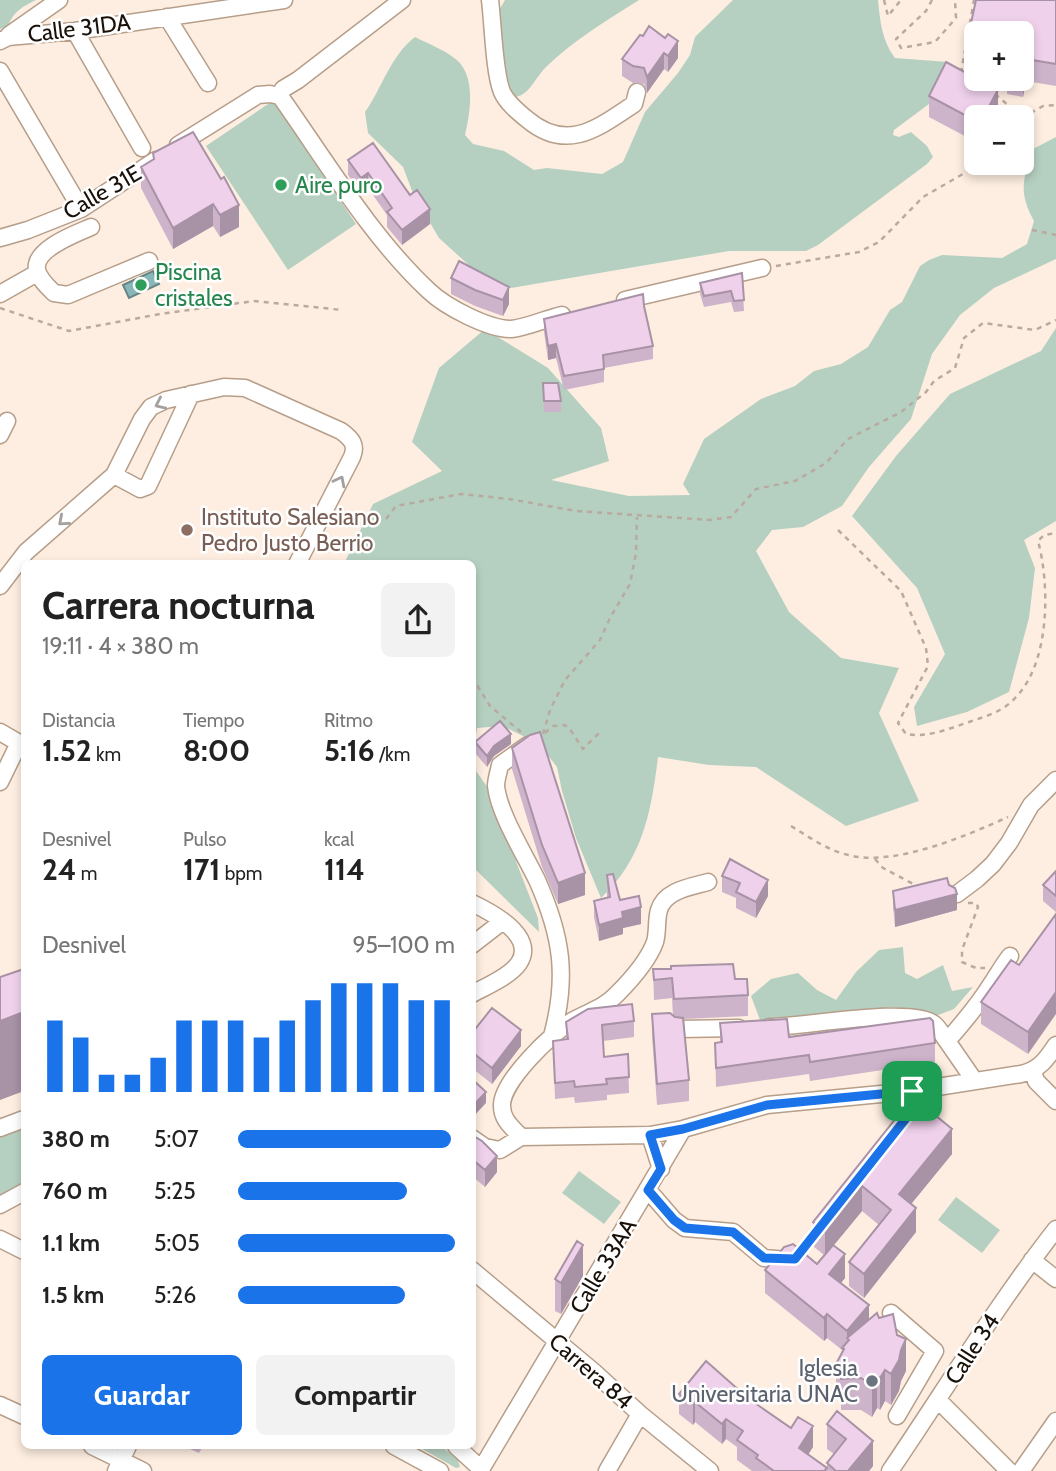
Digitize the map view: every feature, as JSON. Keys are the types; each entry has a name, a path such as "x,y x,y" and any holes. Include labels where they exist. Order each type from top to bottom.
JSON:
{"street":[{"path":"4,39 59,0"},
{"name":"Calle 31DA","path":"4,39 284,0"},
{"path":"402,0 283,89 280,96 376,231 431,293 481,321 511,329 576,311"},
{"path":"490,0 502,92 515,109 533,124 559,136 576,136 593,131 634,104 637,92"},
{"path":"167,17 208,83"},
{"path":"75,31 142,148"},
{"path":"0,71 81,209"},
{"name":"Calle 31E","path":"0,238 81,209 258,95 280,96"},
{"path":"91,227 43,252 37,262 37,273 54,293 68,295 149,261"},
{"path":"603,305 762,268"},
{"path":"0,294 37,273"},
{"path":"0,586 26,552 114,475 142,419 151,407 166,400 225,387 245,388 351,438 355,451 299,560"},
{"path":"114,475 140,489 148,486 191,394"},
{"path":"0,732 21,743"},
{"path":"533,742 500,765 496,783 514,836 538,882 561,955 563,979 552,1036"},
{"path":"0,782 21,746"},
{"path":"957,894 993,864 1030,808 1056,780"},
{"path":"521,1137 505,1121 502,1105 505,1091 514,1076 552,1036 570,1022 607,1004 638,970 655,942 659,911 663,902 672,894 708,882"},
{"path":"476,905 503,921 522,943 523,955 518,965 476,992"},
{"path":"476,942 503,921"},
{"path":"947,1041 968,1017 1010,956"},
{"path":"679,1029 793,1027 858,1018 913,1017 933,1023 974,1080"},
{"path":"476,1141 485,1147 500,1150 521,1137 650,1135 683,1129 767,1105 912,1091 1033,1071 1042,1064 1056,1045"},
{"path":"1033,1071 1037,1081 1056,1101"},
{"path":"0,1128 21,1120"},
{"name":"Calle 33AA","path":"481,1470 683,1129"},
{"path":"650,1135 661,1169"},
{"path":"648,1190 674,1220 685,1228 733,1232 764,1258 787,1260"},
{"path":"0,1205 21,1194"},
{"name":"Calle 34","path":"890,1471 939,1401 980,1335 1056,1230"},
{"path":"0,1239 21,1250"},
{"path":"1032,1260 1056,1279"},
{"name":"Carrera 84","path":"476,1273 710,1471"},
{"path":"891,1314 935,1351 901,1410 926,1418"},
{"path":"939,1401 1009,1471"},
{"path":"0,1405 21,1415"},
{"path":"607,1471 640,1414"},
{"path":"1021,1471 1056,1421"},
{"path":"100,1449 122,1458 143,1471"},
{"path":"400,1449 440,1471"},
{"path":"459,1449 481,1470"}],"path":[{"path":"884,0 888,16 901,0"},
{"path":"932,0 926,11 896,39 901,48 935,42 956,18 955,0"},
{"path":"961,75 974,0"},
{"path":"992,91 1008,105"},
{"path":"1034,111 1043,106 1056,105"},
{"path":"762,268 859,252 879,242 923,197 964,173"},
{"path":"1032,230 1056,236"},
{"path":"0,308 69,331 160,314 254,302 342,310"},
{"path":"387,519 396,506 461,494 509,499 576,512 710,520 731,517 755,489 795,481 826,463 848,439 901,412 926,392 934,381 955,368 964,338 983,323 1035,330 1056,320"},
{"path":"602,730 583,749 577,743 575,733 565,725 553,726 543,734 550,710 565,680 600,640 630,584 638,536 638,517"},
{"path":"838,530 901,591 926,648 928,666 898,723 906,734 918,736 952,729 994,715 1016,699 1036,663 1045,605 1044,563 1038,541 1044,535 1056,533"},
{"path":"476,683 490,706 533,742"},
{"path":"791,826 821,845 848,855 893,856 960,837 1030,808"},
{"path":"874,857 883,868 918,887"},
{"path":"957,894 963,902 976,903 978,907 962,950 962,961 976,968 999,969"},
{"path":"787,1260 795,1259 820,1228"}],"green space":[{"path":"0,0 36,0 19,10 8,26 0,29"},
{"path":"505,0 639,0 568,48 546,67 524,94 512,98 506,91 497,14"},
{"path":"733,0 878,0 884,38 895,58 948,62 948,79 929,104 894,130 893,135 899,137 911,132 927,146 933,157 818,245 806,251 729,251 511,288 472,268 439,238 414,196 403,167 368,133 365,112 399,53 415,37 449,54 464,68 470,96 465,135 473,144 504,151 534,170 547,168 602,174 623,162 645,112 690,55 695,37"},
{"name":"Aire puro","path":"274,100 356,224 288,270 206,146"},
{"path":"1056,137 1056,259 994,288 960,315 932,354 911,419 869,467 842,506 803,527 772,530 756,551 789,612 841,658 899,668 879,713 919,801 846,826 756,767 709,765 658,757 648,816 636,851 627,867 601,898 576,838 557,767 539,744 503,726 477,728 476,736 476,560 346,560 373,504 442,471 412,442 439,368 485,329 548,368 601,428 609,461 551,480 629,496 690,495 683,484 704,439 761,399 795,386 814,371 841,364 868,347 890,310 902,302 920,266 942,255 1002,258 1027,244 1034,221 1026,202 1026,175 1034,175 1034,148"},
{"path":"1056,328 1056,521 1024,540 1035,568 1029,618 1009,692 967,712 917,726 914,707 945,654 917,588 852,516 896,456 950,394 1041,351"},
{"path":"476,771 499,804 517,864 538,918 539,932 476,870"},
{"path":"903,947 905,973 917,979 943,965 952,991 973,987 954,1009 933,1017 893,1007 821,1017 760,1020 751,996 771,979 798,973 817,990 836,1000 856,972 879,950"},
{"path":"21,1120 21,1194 0,1205 0,1128"},
{"path":"579,1171 621,1202 604,1224 562,1193"},
{"path":"956,1197 1000,1230 982,1253 938,1220"},
{"path":"422,1449 445,1449 458,1460 460,1467 456,1468"}],"water":[{"name":"Piscina cristales","path":"153,271 159,284 129,298 123,285"}],"building":[{"path":"976,0 1056,0 1056,64 1034,60 1034,21 971,21"},
{"path":"649,26 665,38 668,34 678,41 668,56 664,53 647,77 644,68 633,66 622,59"},
{"path":"946,62 964,72 964,91 997,91 990,105 964,105 964,115 929,96"},
{"path":"193,132 221,179 224,177 239,205 220,215 213,204 173,228 141,167 154,159 153,153"},
{"path":"373,143 410,195 417,190 430,209 402,230 387,212 392,208 368,173 361,178 348,160"},
{"path":"459,261 509,287 503,300 451,278"},
{"path":"742,273 744,300 734,301 731,291 704,296 700,283"},
{"path":"643,294 653,346 603,355 604,369 564,376 556,344 548,346 544,319"},
{"path":"543,383 558,383 561,401 544,401"},
{"path":"500,721 511,734 494,746 487,756 476,741"},
{"path":"540,732 585,873 558,883 542,845 512,748 530,735"},
{"path":"730,859 768,880 756,902 736,892 740,883 722,876"},
{"path":"1056,871 1056,896 1043,885"},
{"path":"613,874 620,900 639,896 641,907 622,912 623,918 599,925 594,901 610,897 607,875"},
{"path":"947,878 957,894 895,910 893,891"},
{"path":"1056,914 1056,992 1028,1032 981,1002 1011,960 1019,965"},
{"path":"733,964 735,979 747,979 748,995 674,999 672,978 654,980 653,969"},
{"path":"21,970 21,1013 0,1021 0,977"},
{"path":"632,1004 634,1021 602,1025 604,1057 628,1054 629,1077 606,1079 607,1084 575,1087 574,1081 555,1083 553,1041 568,1039 566,1022 588,1009"},
{"path":"492,1008 521,1030 492,1068 476,1055 476,1028"},
{"path":"670,1013 683,1018 689,1080 657,1084 652,1014"},
{"path":"930,1018 933,1021 935,1043 810,1062 809,1055 716,1068 715,1043 722,1042 720,1023 787,1019 789,1037"},
{"path":"476,1083 486,1092 476,1103"},
{"path":"913,1097 952,1129 899,1194 916,1208 864,1274 849,1262 891,1210 862,1186 825,1232 813,1222"},
{"path":"476,1137 497,1156 485,1170 476,1162"},
{"path":"577,1241 583,1245 561,1283 555,1279"},
{"path":"793,1244 817,1264 833,1245 845,1254 829,1274 869,1305 847,1331 827,1314 824,1318 765,1270 784,1247"},
{"path":"877,1313 879,1318 893,1314 897,1335 906,1339 899,1360 891,1374 885,1370 880,1378 877,1376 872,1385 861,1378 841,1379 842,1366 836,1364 844,1349 842,1348 849,1340 847,1338"},
{"path":"706,1361 749,1399 791,1428 798,1417 813,1426 799,1448 827,1468 824,1471 774,1471 737,1440 743,1431 726,1419 722,1424 695,1402 693,1404 679,1394"},
{"path":"837,1411 873,1441 848,1471 836,1471 827,1463 846,1439 827,1424"}],"place":[{"name":"Aire puro","path":"281,185"},
{"name":"Piscina cristales","path":"141,285"},
{"name":"Instituto Salesiano Pedro Justo Berrio","path":"187,530"},
{"name":"Iglesia Universitaria UNAC","path":"872,1381"}],"route":[{"path":"912,1091 911,1112 795,1259 764,1258 733,1232 685,1228 674,1220 648,1190 661,1169 650,1135 683,1129 767,1105 912,1091"}]}
